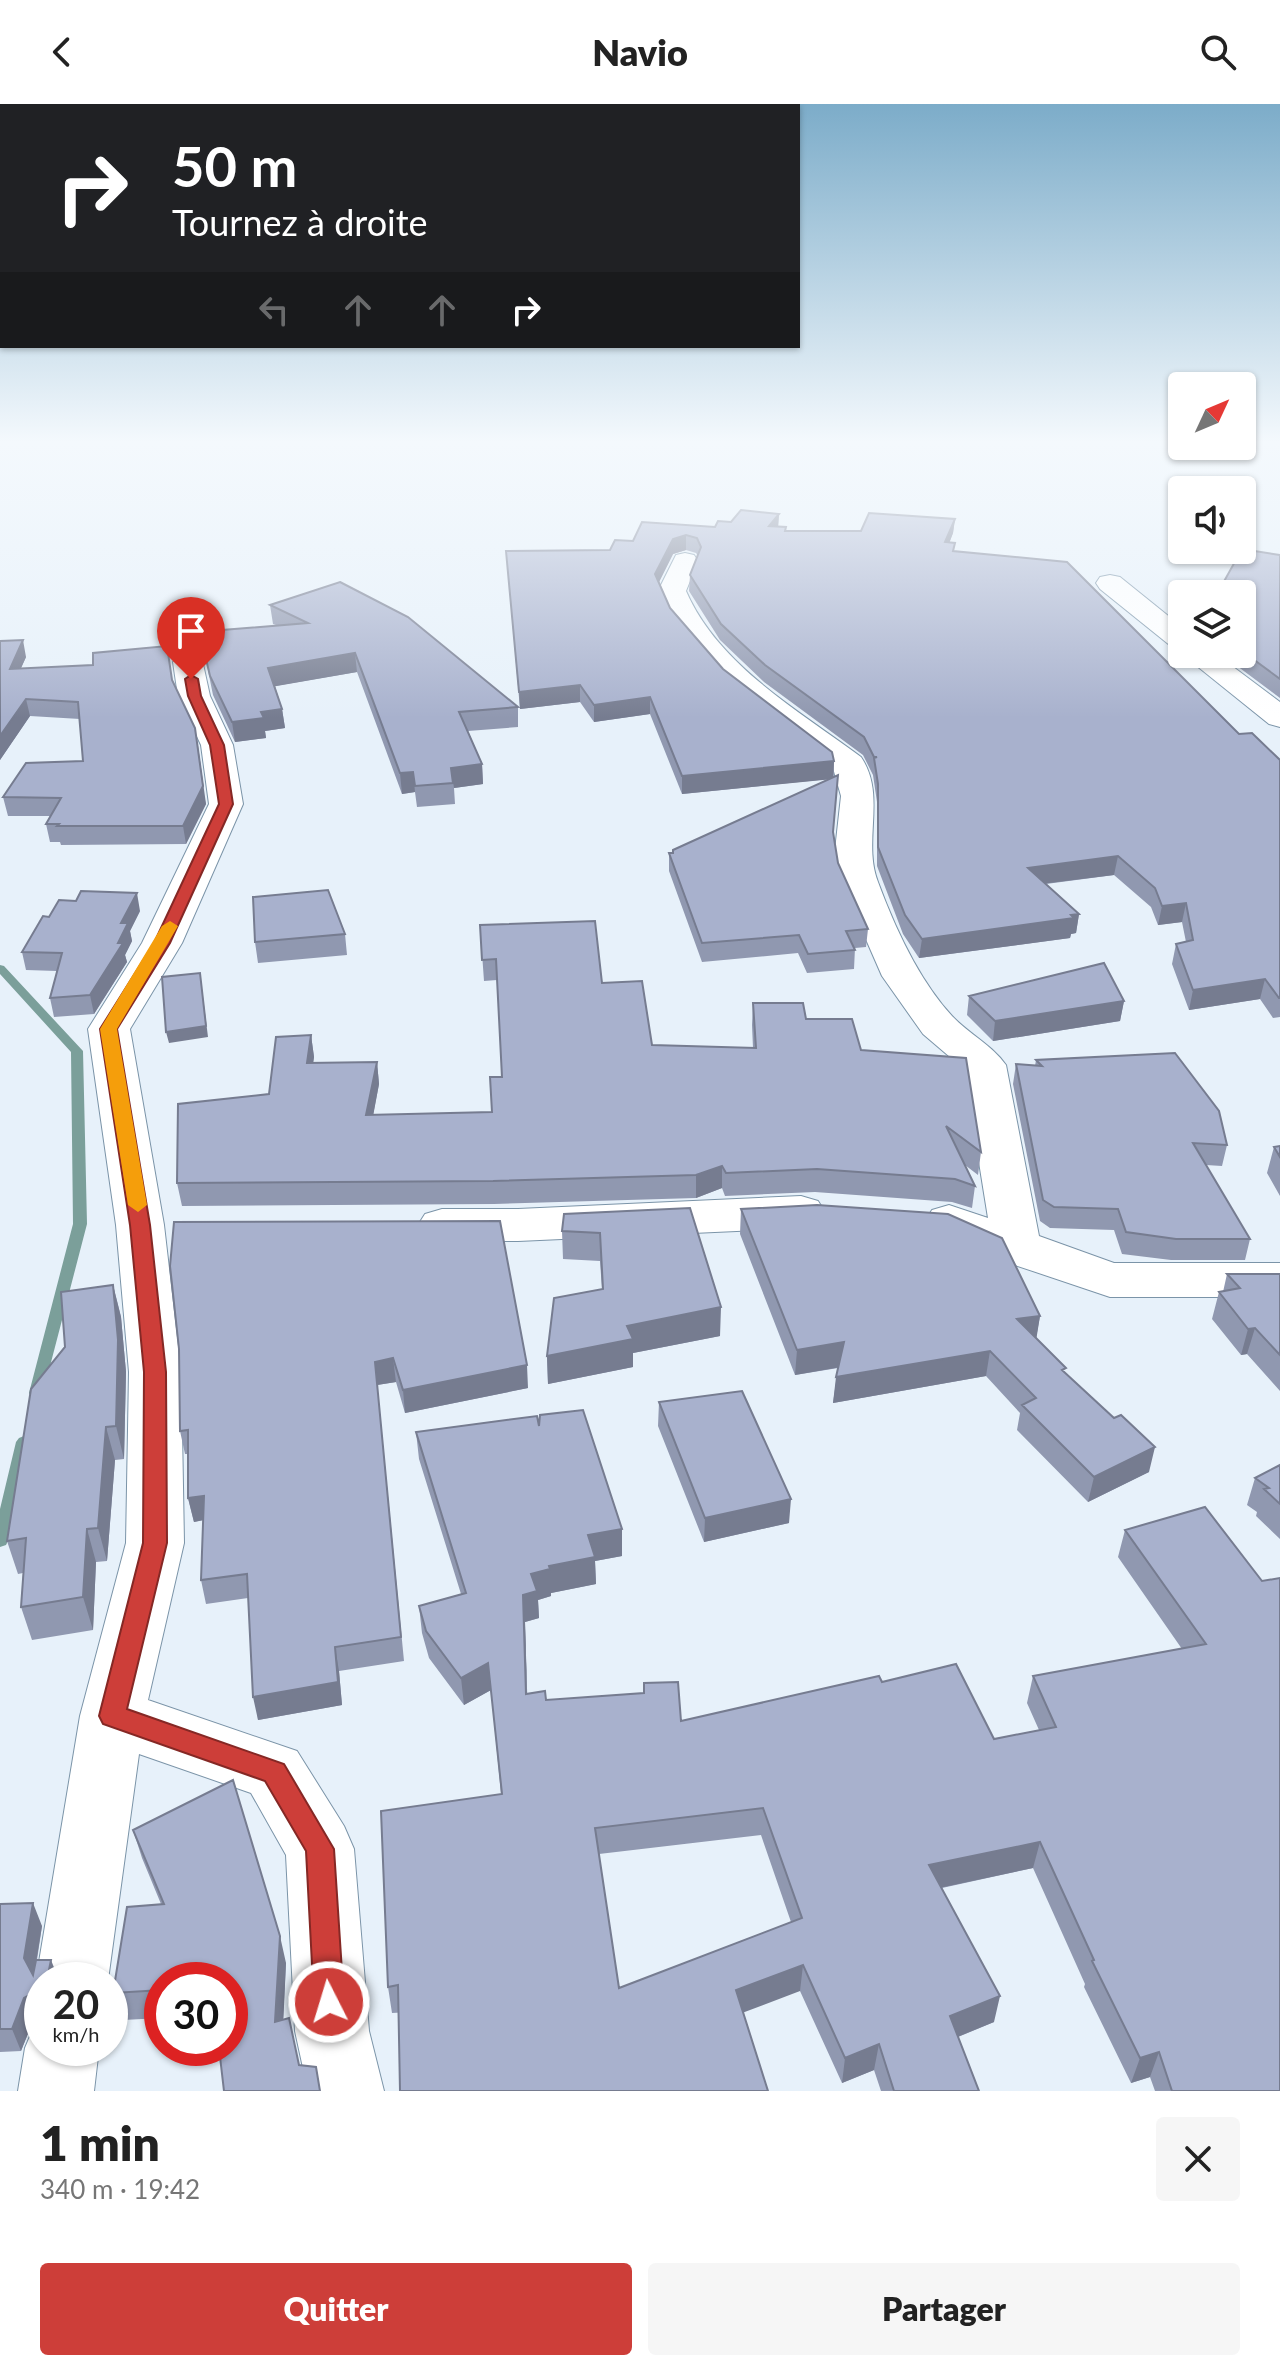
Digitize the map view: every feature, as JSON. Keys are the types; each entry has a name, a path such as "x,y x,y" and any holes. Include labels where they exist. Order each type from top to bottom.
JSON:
{"street":[{"path":"685,561 672,591 683,617 735,677 849,764 858,796 853,850 858,880 902,976 938,1025 985,1065 1017,1248"},
{"path":"1110,583 1168,630"},
{"path":"75,1962 112,1716 155,1543 155,1372 140,1225 109,1029 162,943 226,804 217,745 194,696 188,662 209,645"},
{"path":"1215,668 1280,717"},
{"path":"392,1225 518,1225 815,1211 845,1214"},
{"path":"906,1218 952,1221 1017,1248 1110,1280 1280,1280"},
{"path":"140,1225 188,1225"},
{"path":"112,1716 274,1772 320,1849 332,2031 346,2091"},
{"path":"56,2091 59,2066"}],"building":[{"path":"637,533 949,533 945,542 955,543 953,551 1067,562 1168,663 1168,668 1173,668 1239,734 1252,733 1280,760 1280,998 1265,979 1193,990 1176,944 1193,940 1186,903 1162,906 1155,888 1118,856 1028,868 1079,914 1071,915 1074,918 922,939 905,915 878,847 878,784 874,758 877,757 874,757 864,737 765,665 721,624 690,575 701,547 697,538 686,535 673,539 655,574 670,608 723,669 832,752 834,761 682,776 650,697 594,705 580,685 519,692 506,551 610,550 615,540 633,541"},
{"path":"1256,551 1280,555 1280,679 1256,661 1256,580 1225,580 1234,564 1256,564"},
{"path":"340,582 408,617 518,707 459,712 482,764 451,768 453,783 415,786 413,772 400,773 355,653 268,668 282,709 261,712 264,718 232,722 210,676 203,646 218,639 217,634 222,630 308,623 270,605"},
{"path":"23,640 10,669 93,665 93,653 167,646 172,680 195,728 203,786 183,826 57,826 59,824 46,824 61,798 3,797 26,763 83,761 78,702 26,699 0,736 0,641"},
{"path":"838,775 833,832 838,863 868,929 846,931 855,950 808,954 799,935 702,943 669,853"},
{"path":"328,890 345,934 255,942 253,897"},
{"path":"81,891 137,893 121,923 128,923 118,943 123,943 90,995 50,998 62,953 22,952 43,916 49,917 59,900 76,901"},
{"path":"595,921 602,983 642,981 652,1045 756,1048 753,1003 803,1003 806,1019 852,1019 861,1050 966,1058 981,1152 946,1126 975,1186 955,1179 817,1169 726,1173 722,1166 696,1175 493,1181 177,1183 178,1104 269,1094 276,1037 311,1035 307,1063 377,1062 366,1115 492,1112 490,1077 502,1077 496,959 482,960 480,925"},
{"path":"1104,963 1124,1001 995,1021 969,996"},
{"path":"200,973 206,1026 166,1032 162,977"},
{"path":"1175,1053 1219,1111 1227,1145 1193,1143 1250,1239 1176,1239 1126,1232 1118,1209 1054,1207 1043,1200 1016,1064 1042,1066 1036,1060"},
{"path":"817,1205 948,1214 1002,1238 1040,1316 1017,1319 1066,1368 1062,1370 1114,1418 1121,1415 1155,1447 1094,1477 1022,1405 1036,1398 990,1351 836,1377 844,1342 797,1350 741,1209"},
{"path":"690,1208 721,1307 627,1326 633,1339 547,1356 554,1298 603,1289 600,1233 562,1231 564,1214"},
{"path":"500,1221 527,1365 403,1390 393,1358 375,1362 401,1637 335,1647 338,1682 253,1697 247,1574 201,1580 204,1496 188,1498 188,1430 180,1431 179,1349 170,1266 174,1222"},
{"path":"1227,1274 1280,1274 1280,1355 1255,1328 1248,1329 1219,1292 1240,1288"},
{"path":"113,1285 118,1340 116,1426 106,1427 98,1528 87,1529 83,1597 21,1607 26,1538 7,1541 31,1389 65,1347 61,1292"},
{"path":"742,1391 791,1499 705,1518 659,1402"},
{"path":"583,1410 622,1529 588,1535 595,1557 549,1566 550,1569 531,1574 537,1591 523,1595 526,1694 545,1691 546,1700 644,1693 644,1683 678,1682 681,1721 879,1676 882,1682 956,1664 994,1739 1056,1727 1033,1676 1206,1644 1125,1530 1205,1507 1262,1581 1280,1578 1280,2091 1172,2091 1159,2052 1140,2058 1092,1961 1040,1842 929,1865 1000,1996 950,2016 979,2091 894,2091 879,2044 845,2058 803,1965 736,1990 768,2091 400,2091 398,1985 388,1987 381,1811 502,1794 488,1663 461,1678 426,1631 419,1606 466,1593 416,1432 537,1416 539,1426 540,1415","holes":["763,1808 802,1918 619,1988 595,1828"]},
{"path":"1280,1465 1280,1504 1264,1489 1269,1488 1255,1478"},
{"path":"233,1780 280,1936 275,2022 289,2018 299,2065 316,2067 320,2091 224,2091 221,2066 248,2066 248,1962 144,1962 144,1991 128,1992 128,1962 118,1962 127,1907 164,1904 133,1830"},
{"path":"33,1903 24,1958 24,1998 12,2029 0,2029 0,1904"}],"waterway":[{"path":"0,968 77,1051 80,1224 36,1393"},
{"path":"0,1541 24,1442"}],"slow traffic":[{"path":"138,1205 109,1029 170,926"}],"route":[{"path":"191,679 194,696 217,745 226,804 162,943 109,1029 140,1225 155,1372 155,1543 112,1716 274,1772 320,1849 329,2002"}]}
